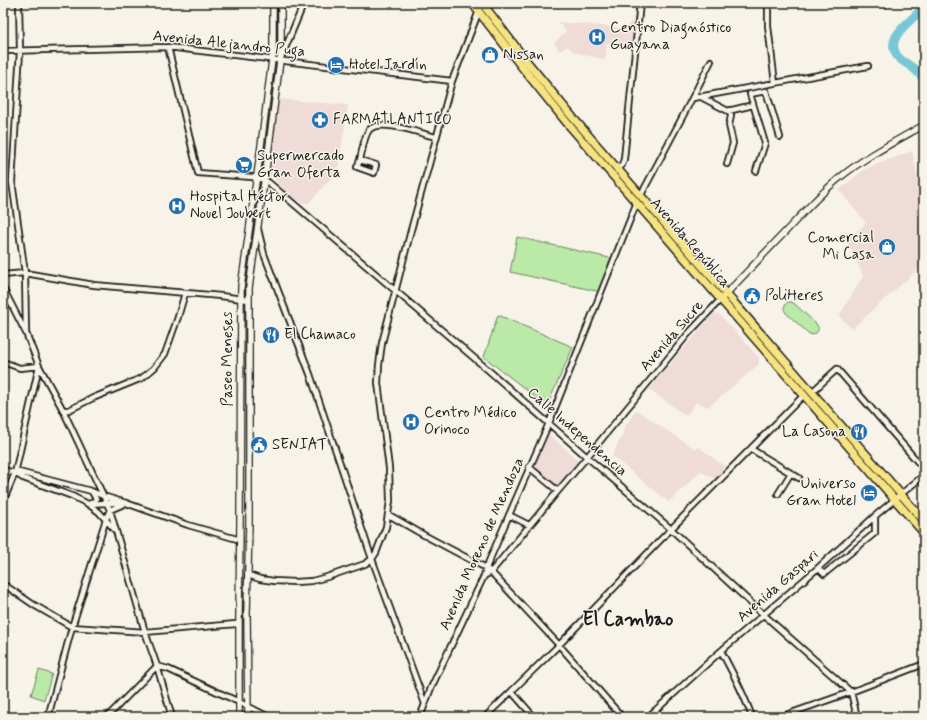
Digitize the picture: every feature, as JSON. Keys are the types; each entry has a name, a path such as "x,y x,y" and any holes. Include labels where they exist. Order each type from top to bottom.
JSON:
{"main road":[{"name":"Avenida República","path":"472,3 550,102 616,172 641,195 804,395 898,496 924,521"},
{"name":"Avenida República","path":"482,3 616,172 637,202 812,392 898,496 924,532"}],"street":[{"path":"19,3 20,51 12,182 25,273 26,334"},
{"name":"Paseo Meneses","path":"248,717 249,300 250,274 257,226 272,60 273,3"},
{"name":"Paseo Meneses","path":"239,717 240,298 242,273 261,179 280,61 282,41 282,3"},
{"path":"280,61 304,3"},
{"path":"248,575 274,581 312,581 365,564 372,559 380,544 386,528 390,501 389,468 378,383 382,343 452,81 482,3"},
{"path":"616,172 623,163 625,151 640,3"},
{"path":"768,3 768,26 775,83"},
{"path":"168,47 198,173 261,179"},
{"name":"Avenida Alejandro Puga","path":"3,51 168,47 452,81"},
{"path":"641,195 711,61"},
{"path":"692,98 868,66"},
{"path":"756,172 765,143 750,94 766,91 780,137"},
{"path":"701,97 728,111 753,105"},
{"path":"727,164 733,143 729,125 731,116 730,110"},
{"path":"360,160 369,130 375,126 392,125 436,137"},
{"name":"Avenida Sucre","path":"484,576 491,572 688,334 812,204 836,180 894,142 924,125"},
{"name":"Calle Independencia","path":"261,179 274,187 395,290 671,529 764,615 851,692"},
{"name":"Avenida Moreno de Mendoza","path":"420,717 431,688 484,576 486,568 549,423 637,202"},
{"path":"257,226 264,254 310,374 372,559 426,704"},
{"path":"3,275 25,273 94,285 221,296 249,300"},
{"path":"3,288 26,334 39,366 64,410 110,510 145,632 172,717"},
{"path":"64,410 69,410 93,398 142,378 154,368 165,354 185,293"},
{"path":"3,362 20,368 39,366"},
{"path":"3,502 15,473 39,366"},
{"path":"812,392 837,369 924,469"},
{"path":"487,716 559,645 804,395"},
{"path":"752,448 799,478"},
{"path":"529,468 558,491"},
{"path":"3,470 15,473 23,478 72,496 88,504 99,512 116,530"},
{"path":"15,473 19,472 91,491 188,525 240,541"},
{"path":"778,494 791,473"},
{"name":"Avenida Gaspari","path":"648,717 720,651 764,615 875,516 924,475"},
{"path":"88,504 96,499 91,491"},
{"path":"88,504 126,503"},
{"path":"48,717 72,627 106,519 110,510 126,503"},
{"path":"388,515 491,572 559,645 622,717"},
{"path":"509,515 529,525"},
{"path":"818,568 824,574 875,533 875,516"},
{"path":"101,534 109,527 116,530"},
{"path":"3,584 34,605 72,627 145,632 236,624 239,625"},
{"path":"720,651 738,682 752,717"},
{"path":"780,717 924,664"},
{"path":"157,666 168,669 269,717"},
{"path":"107,717 157,666"},
{"path":"512,692 534,717"},
{"path":"851,692 857,717"}],"shaded area":[{"name":"Centro Diagnóstico Guayana","path":"558,22 625,28 631,22 635,23 633,47 607,43 605,60 574,52 567,46 560,51 554,43 566,31"},
{"path":"277,99 348,105 338,170 308,204 293,199 268,172"},
{"name":"Comercial Mi Casa","path":"912,151 924,211 924,264 855,326 853,330 839,316 863,277 843,233 846,231 851,236 866,223 839,190 865,169"},
{"path":"714,313 719,314 737,333 759,358 759,364 708,407 696,402 686,416 649,389"},
{"path":"636,410 695,449 699,447 725,467 715,479 701,471 669,502 612,456 623,434 623,430"},
{"path":"548,434 579,461 557,486 533,467"}],"green space":[{"path":"517,237 614,259 601,292 510,272"},
{"path":"788,302 795,304 818,326 818,331 816,333 812,335 808,333 786,313 784,307"},
{"path":"498,315 573,347 547,406 484,357"},
{"path":"39,670 52,674 44,700 31,695"}],"waterway":[{"path":"924,7 902,28 894,41 896,54 899,58 914,69 924,79"}],"place":[{"name":"Centro Diagnóstico Guayana","path":"597,37"},
{"name":"Nissan","path":"490,55"},
{"name":"Hotel Jardín","path":"336,65"},
{"name":"FARMATLANTICO","path":"320,120"},
{"name":"Supermercado Gran Oferta","path":"244,165"},
{"name":"Hospital Héctor Nouel Joubert","path":"177,206"},
{"name":"Comercial Mi Casa","path":"887,247"},
{"name":"PoliHeres","path":"752,296"},
{"name":"El Chamaco","path":"271,335"},
{"name":"Centro Médico Orinoco","path":"411,422"},
{"name":"La Casona","path":"859,432"},
{"name":"SENIAT","path":"259,445"},
{"name":"Universo Gran Hotel","path":"869,493"}],"district":[{"name":"El Cambao","path":"628,619"}]}
